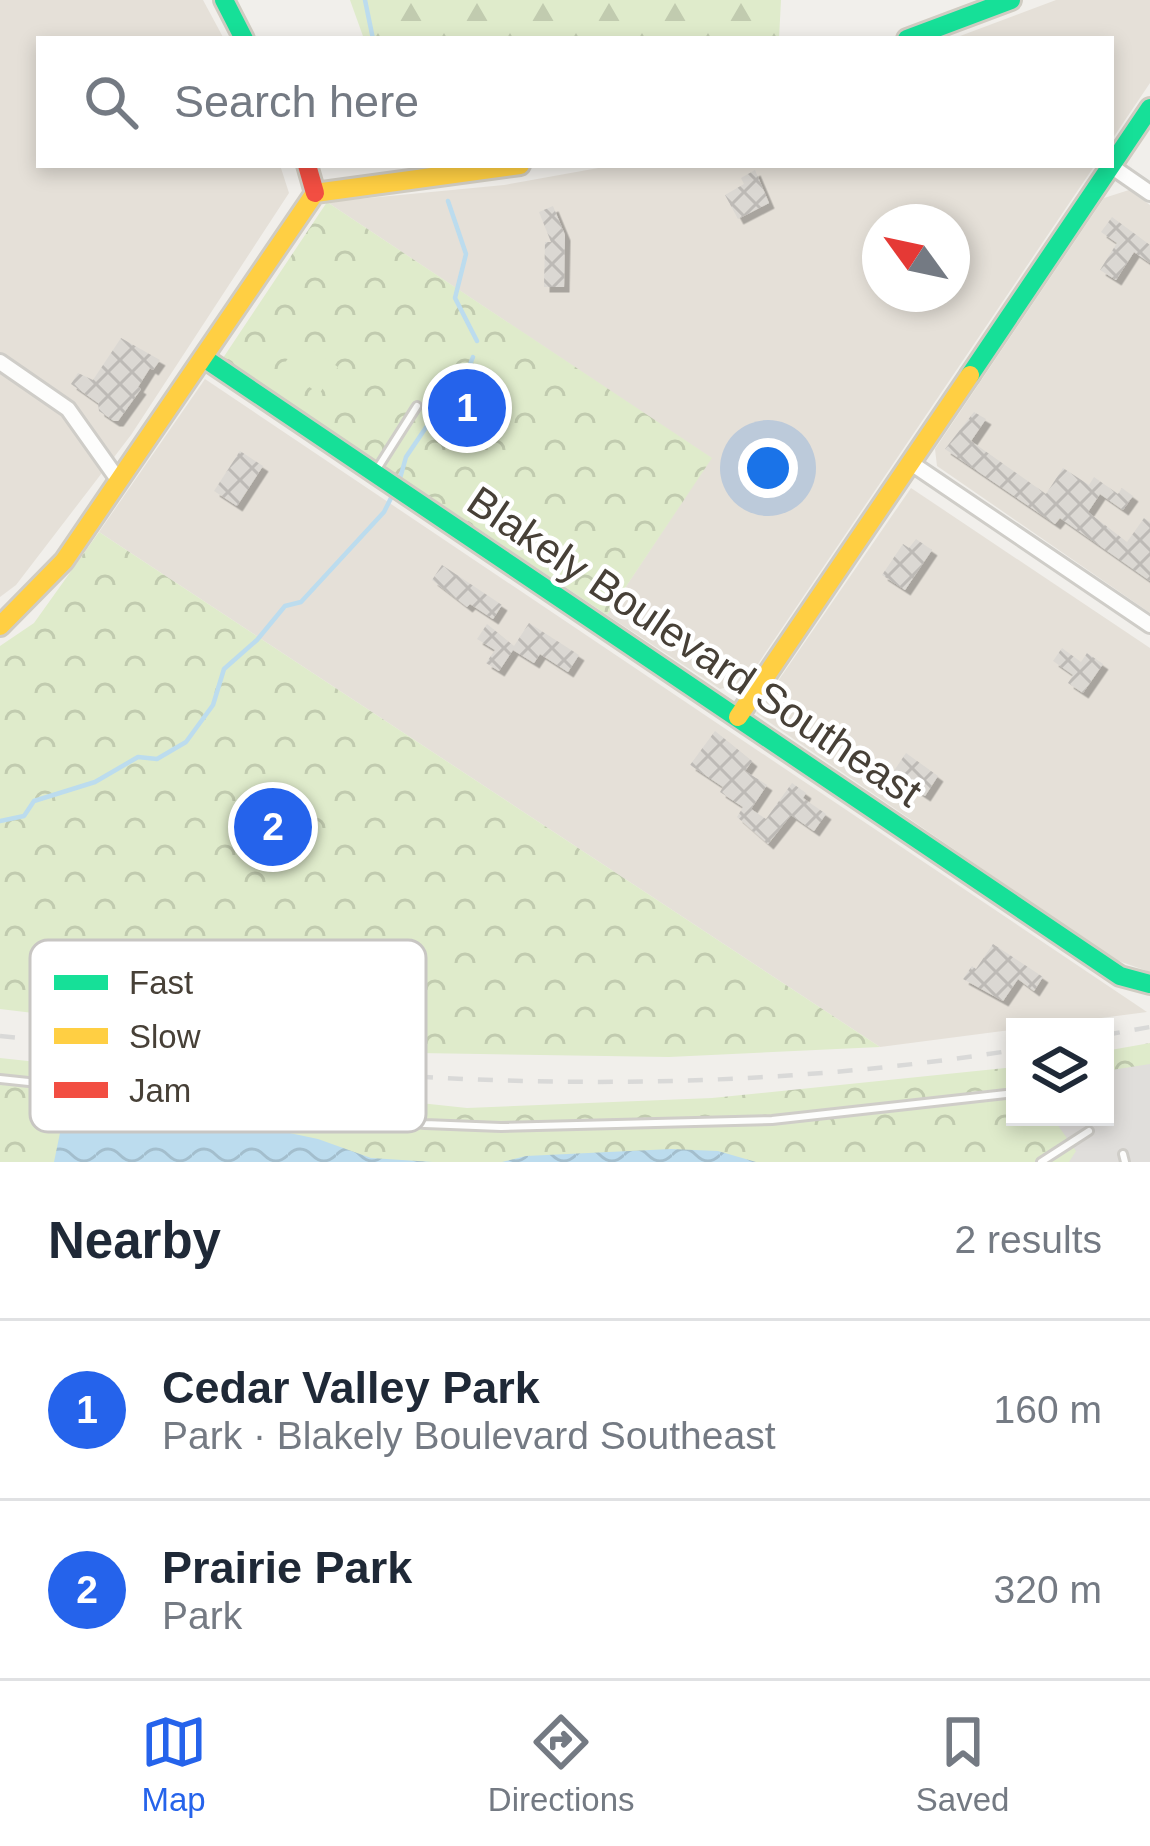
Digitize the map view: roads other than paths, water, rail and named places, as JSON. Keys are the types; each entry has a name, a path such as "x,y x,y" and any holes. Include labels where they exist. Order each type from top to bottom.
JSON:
{"street":[{"path":"224,0 242,36"},
{"path":"915,36 1011,0"},
{"path":"1114,162 1150,108"},
{"path":"308,168 315,193"},
{"path":"0,626 64,561 315,193 498,168"},
{"path":"738,717 1110,168"},
{"path":"1114,168 1150,193"},
{"name":"Blakely Boulevard Southeast","path":"204,358 1120,976 1150,984"},
{"path":"0,362 68,410 119,481"},
{"path":"911,463 1150,625"}],"lane":[{"path":"377,475 417,406"},
{"path":"0,1079 30,1082"},
{"path":"426,1124 501,1127 772,1120 1006,1094"},
{"path":"1041,1162 1089,1131"}],"water":[{"path":"60,1132 285,1132 371,1158 433,1162 54,1162"},
{"path":"718,1151 756,1162 502,1162 526,1156"}],"waterway":[{"path":"365,0 372,36"},
{"path":"448,201 466,254 455,298 477,341"},
{"path":"399,482 406,457 429,423 452,409 473,357"},
{"path":"0,821 24,816 34,801 95,782 138,757 157,759 186,742 213,705 224,669 285,606 301,602 384,512 394,492"}],"railway":[{"path":"1114,1033 1150,1027"},
{"path":"0,1036 30,1039"},
{"path":"426,1077 573,1082 721,1079 868,1069 1006,1051"}],"place":[{"name":"Cedar Valley Park","path":"467,408"},
{"name":"Prairie Park","path":"273,827"}]}
